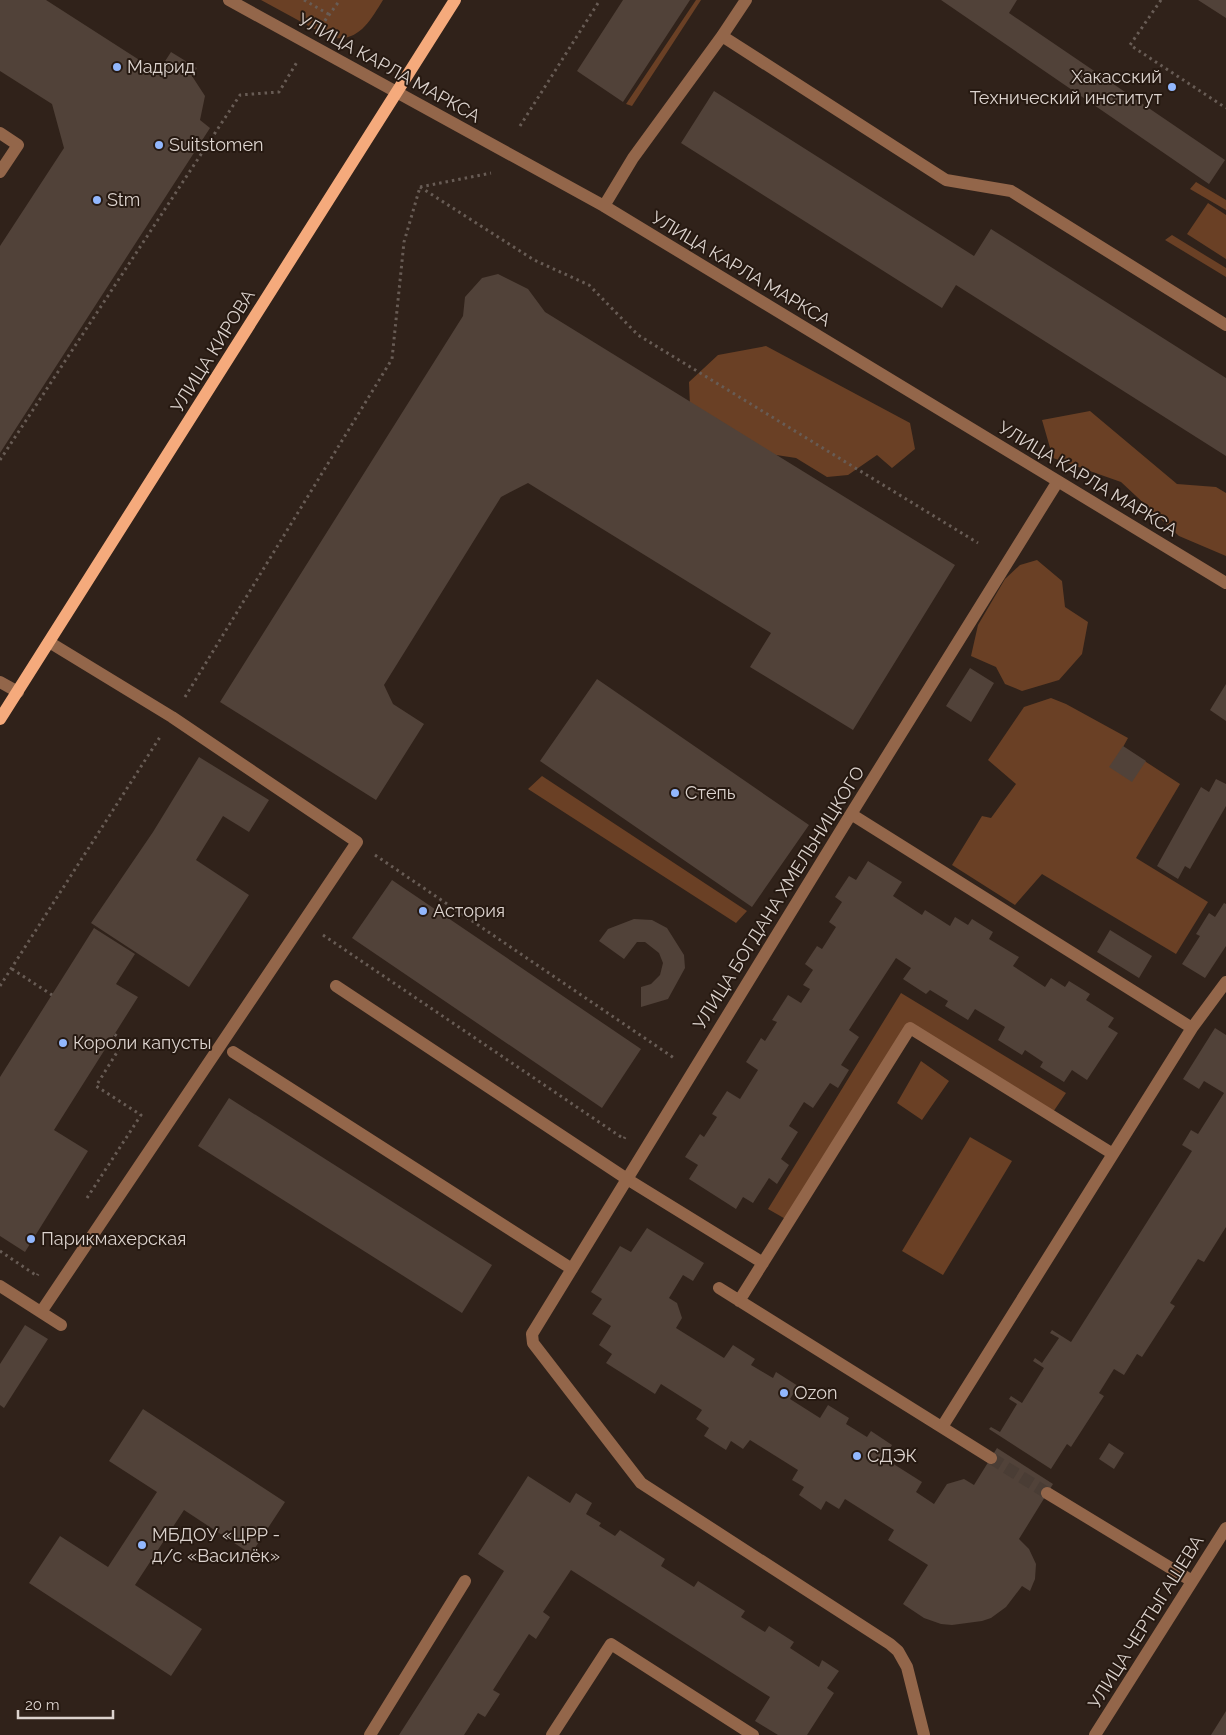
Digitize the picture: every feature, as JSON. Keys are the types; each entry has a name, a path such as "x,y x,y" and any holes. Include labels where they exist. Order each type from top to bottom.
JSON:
{"main road":[{"name":"УЛИЦА КИРОВА","path":"0,719 455,0"}],"street":[{"name":"УЛИЦА КАРЛА МАРКСА","path":"229,0 604,206 1226,583"},
{"path":"604,206 633,158 746,0"},
{"path":"722,36 946,180 1011,190 1226,325"},
{"path":"0,133 18,144 0,172"},
{"name":"УЛИЦА БОГДАНА ХМЕЛЬНИЦКОГО","path":"924,1735 907,1667 898,1651 641,1483 533,1343 532,1334 1058,481"},
{"path":"41,1312 357,842 172,717 49,642"},
{"path":"0,682 18,692"},
{"path":"851,814 1192,1028"},
{"path":"942,1427 1192,1028 1226,982"},
{"path":"336,986 627,1178 763,1263"},
{"path":"739,1300 910,1028 1113,1154"},
{"path":"233,1052 572,1269"},
{"path":"719,1288 991,1458"},
{"path":"1,1290 61,1325"},
{"path":"1047,1493 1192,1581"},
{"name":"УЛИЦА ЧЕРТЫГАШЕВА","path":"1095,1735 1226,1528"},
{"path":"370,1735 465,1581"},
{"path":"552,1735 611,1644 753,1735"}],"path":[{"path":"304,0 330,15"},
{"path":"0,460 240,95 279,92 308,43 340,0"},
{"path":"520,126 600,0"},
{"path":"1161,0 1130,45 1226,108"},
{"path":"420,188 491,173"},
{"path":"420,188 534,260 589,285 638,335 978,543"},
{"path":"0,986 56,897 134,780 392,358 404,242 420,188"},
{"path":"357,842 677,1060"},
{"path":"304,922 624,1139 629,1131"},
{"path":"12,969 52,995"},
{"path":"84,1204 140,1115 96,1086 124,1041 114,1034"},
{"path":"0,1251 37,1276 42,1268"}],"shaded area":[{"path":"261,0 383,0 362,29 348,37 339,38 329,37"},
{"path":"696,0 701,0 632,106 626,104"},
{"path":"1196,182 1226,200 1226,210 1190,189"},
{"path":"1208,203 1226,215 1226,259 1187,234"},
{"path":"1172,235 1226,268 1226,277 1165,240"},
{"path":"766,346 910,423 915,449 892,468 877,455 848,475 827,477 796,458 763,453 690,406 689,382 718,355"},
{"path":"1090,411 1177,484 1216,487 1226,493 1226,556 1179,536 1121,482 1053,458 1042,420"},
{"path":"1037,560 1062,581 1065,607 1088,622 1082,654 1059,680 1022,691 1005,684 996,667 971,656 978,625 1005,579 1020,565"},
{"path":"1051,698 1066,704 1128,738 1123,747 1180,784 1136,858 1208,902 1176,954 1042,874 1015,905 952,865 982,816 991,818 1016,784 988,760 1024,707"},
{"path":"542,776 747,911 736,923 528,789"},
{"path":"901,993 1066,1093 1051,1115 910,1028 789,1221 768,1209"},
{"path":"921,1061 949,1081 922,1120 897,1103"},
{"path":"970,1137 1012,1161 943,1275 902,1251"}],"building":[{"path":"0,0 46,0 158,72 171,52 197,68 192,76 205,96 200,120 210,128 0,453 0,246 64,148 52,104 0,71"},
{"path":"623,0 690,0 623,102 577,71"},
{"path":"941,0 1017,0 1009,13 1225,160 1209,184"},
{"path":"1198,0 1226,0 1226,18"},
{"path":"714,91 974,256 991,229 1226,378 1226,456 956,285 942,308 681,143"},
{"path":"498,274 528,289 545,312 955,565 853,730 750,667 771,633 528,483 501,497 384,685 393,704 424,724 376,800 220,702 463,316 465,297 482,278"},
{"path":"970,668 994,683 971,722 946,706"},
{"path":"597,679 809,825 752,907 540,761"},
{"path":"1226,684 1226,721 1210,710"},
{"path":"1123,746 1146,761 1132,782 1109,767"},
{"path":"199,757 269,800 249,832 223,816 196,860 249,895 189,987 91,923 153,832"},
{"path":"1216,779 1226,784 1226,806 1190,869 1185,866 1178,879 1157,866 1201,787 1209,792"},
{"path":"868,861 902,882 893,896 922,915 925,910 950,926 955,917 968,925 972,919 993,932 989,939 1019,957 1013,966 1045,987 1051,978 1065,987 1069,981 1090,994 1086,1000 1114,1018 1108,1027 1118,1033 1087,1080 1072,1070 1064,1082 1040,1067 1043,1062 1025,1050 1022,1055 998,1040 1005,1027 975,1009 968,1020 945,1006 948,1001 930,990 926,994 903,979 911,968 896,958 849,1030 859,1037 841,1065 849,1070 838,1088 830,1083 813,1108 804,1102 789,1126 798,1132 781,1159 789,1165 777,1184 769,1178 753,1203 743,1197 736,1209 689,1179 698,1165 685,1157 700,1134 704,1137 717,1117 712,1114 727,1091 740,1099 758,1070 746,1062 761,1038 765,1041 777,1022 772,1020 788,995 801,1003 810,989 803,985 813,970 805,964 817,946 822,949 836,927 829,922 842,902 835,897 849,876 856,880"},
{"path":"392,880 641,1049 602,1108 352,938"},
{"path":"1224,903 1226,904 1226,946 1205,978 1182,964 1200,936 1196,934 1209,913 1215,917"},
{"path":"634,919 652,920 667,928 684,955 685,968 668,999 641,1007 641,987 651,984 660,975 663,963 659,953 645,942 637,942 624,959 599,941 608,929"},
{"path":"94,928 135,954 116,984 138,997 54,1130 88,1151 25,1252 0,1236 0,1077"},
{"path":"1110,930 1152,956 1139,978 1097,952"},
{"path":"1215,1028 1226,1035 1226,1227 1204,1262 1198,1259 1170,1303 1175,1306 1142,1357 1137,1354 1124,1375 1114,1369 1099,1393 1104,1396 1071,1447 1067,1444 1051,1469 989,1429 991,1427 1000,1432 1017,1404 1009,1399 1011,1396 1022,1403 1044,1368 1033,1361 1035,1358 1042,1363 1059,1338 1050,1333 1052,1330 1071,1342 1192,1151 1182,1145 1191,1130 1198,1134 1224,1093 1204,1081 1199,1089 1183,1079"},
{"path":"229,1098 492,1265 462,1313 198,1146"},
{"path":"647,1228 704,1263 693,1281 683,1275 669,1298 677,1303 682,1318 676,1328 724,1358 733,1345 755,1359 751,1365 773,1378 776,1372 798,1386 790,1399 820,1418 828,1405 849,1418 846,1424 867,1437 871,1431 892,1445 884,1458 922,1482 916,1492 934,1504 947,1484 964,1479 974,1485 997,1448 1053,1484 1019,1539 1029,1549 1036,1564 1035,1579 1030,1591 1022,1586 1006,1607 991,1618 982,1621 952,1625 941,1624 924,1618 903,1604 928,1565 888,1540 894,1530 845,1499 839,1509 826,1501 821,1510 799,1495 804,1487 792,1480 798,1470 750,1440 743,1449 731,1441 726,1450 704,1436 709,1428 696,1419 702,1410 661,1384 655,1394 606,1363 612,1354 599,1345 611,1326 592,1314 602,1299 591,1292 620,1246 631,1252"},
{"path":"25,1325 48,1339 4,1408 0,1405 0,1364"},
{"name":"МБДОУ «ЦРР - д/с «Василёк»","path":"143,1409 285,1502 251,1554 184,1510 135,1585 202,1629 171,1676 29,1583 60,1536 108,1567 157,1492 109,1461"},
{"path":"1109,1443 1124,1453 1114,1469 1099,1459"},
{"path":"528,1476 570,1503 576,1493 592,1503 586,1514 601,1523 599,1526 615,1536 620,1530 665,1559 661,1566 694,1587 698,1581 745,1611 741,1617 765,1632 769,1626 794,1642 790,1648 819,1667 822,1660 839,1671 827,1688 834,1693 807,1735 778,1735 755,1721 770,1697 571,1570 543,1612 550,1617 536,1639 529,1634 493,1690 500,1694 485,1717 478,1713 464,1735 399,1735 504,1571 478,1554"},
{"path":"1226,1711 1226,1735 1211,1735"}],"tunnel":[{"path":"991,1458 1047,1493"}],"place":[{"name":"Мадрид","path":"117,67"},
{"name":"Хакасский Технический институт","path":"1172,87"},
{"name":"Suitstomen","path":"159,145"},
{"name":"Stm","path":"97,200"},
{"name":"Степь","path":"675,793"},
{"name":"Астория","path":"423,911"},
{"name":"Короли капусты","path":"63,1043"},
{"name":"Парикмахерская","path":"31,1239"},
{"name":"Ozon","path":"784,1393"},
{"name":"СДЭК","path":"857,1456"},
{"name":"МБДОУ «ЦРР - д/с «Василёк»","path":"142,1545"}]}
